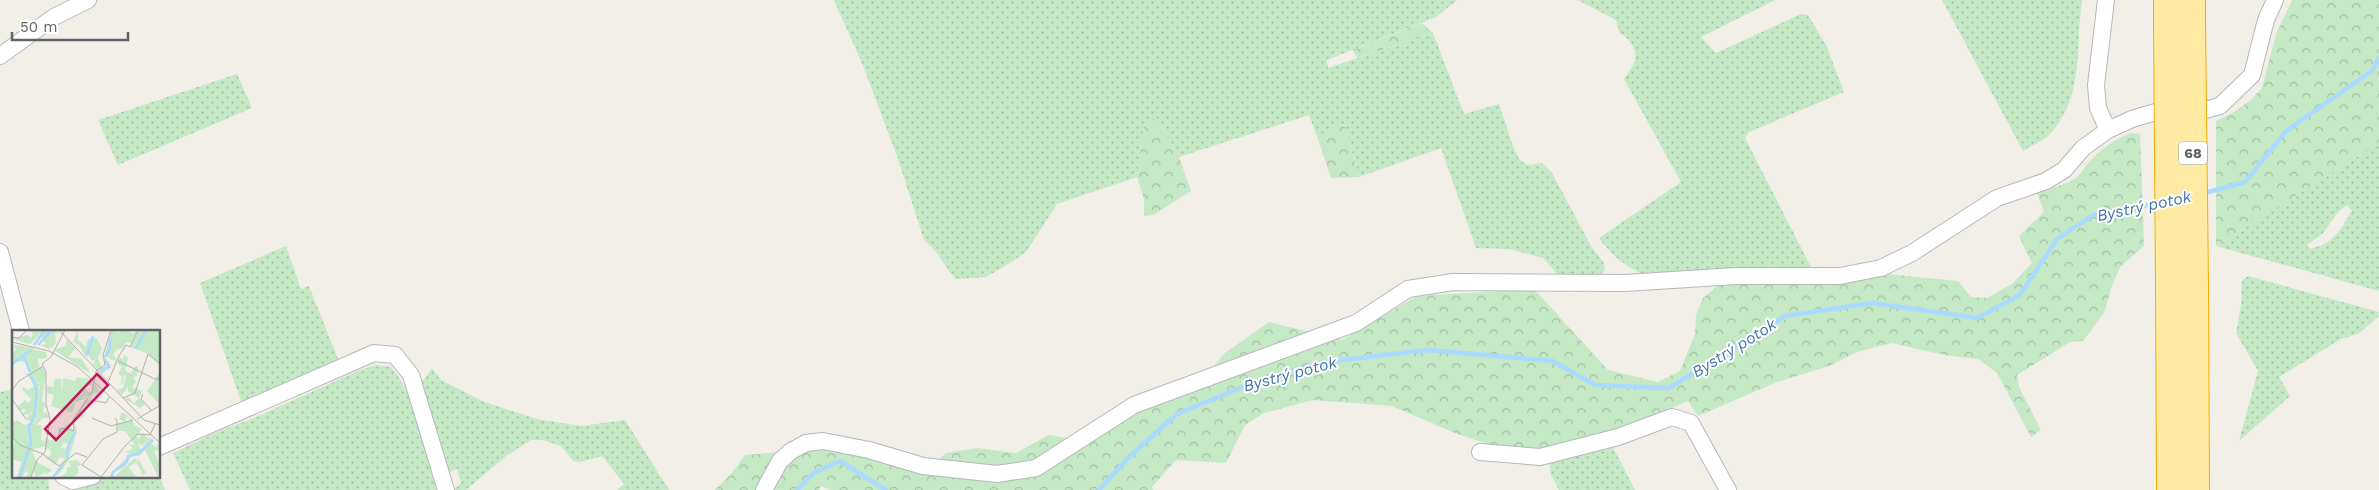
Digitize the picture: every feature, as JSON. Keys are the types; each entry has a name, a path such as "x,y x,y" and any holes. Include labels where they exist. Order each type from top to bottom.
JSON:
{"highway":[{"name":"68","path":"2170,490 2169,284 2180,11"},
{"name":"68","path":"2180,11 2195,284 2196,490"}],"street":[{"path":"0,56 54,17 88,0"},
{"path":"2106,0 2096,85 2098,108 2108,130"},
{"path":"764,490 780,461 791,451 806,443 823,441 869,450 923,466 997,474 1036,468 1134,405 1356,323 1408,289 1453,282 1625,284 1736,276 1840,276 1880,268 1912,253 1997,198 2046,181 2064,170 2083,148 2108,130 2132,118 2158,111 2205,110 2220,106 2252,74 2266,20 2275,0"},
{"path":"0,252 21,330"},
{"path":"160,447 374,353 395,355 411,375 446,490"},
{"path":"1480,452 1540,456 1618,437 1672,417 1691,422 1728,490"},
{"path":"67,478 73,481 85,478"}],"green space":[{"path":"834,0 1457,0 1436,17 1327,60 1328,68 1433,33 1464,114 1499,104 1519,159 1527,165 1542,163 1552,173 1591,246 1604,263 1605,269 1598,279 1559,276 1543,258 1509,249 1476,248 1441,148 1359,177 1344,124 1317,136 1309,115 1179,157 1156,117 1144,125 1137,177 1057,204 1026,252 986,277 955,279 934,249 924,240 897,156 864,68"},
{"path":"1578,0 1775,0 1701,37 1716,53 1801,14 1808,15 1826,45 1844,92 1749,132 1745,138 1811,267 1644,275 1624,264 1609,250 1599,238 1681,182 1624,79 1632,67 1636,56 1632,44 1619,32 1616,20"},
{"path":"1942,0 2082,0 2076,71 2068,105 2049,135 2040,142 2023,151"},
{"path":"2292,0 2379,0 2379,143 2216,246 2216,121 2234,112 2251,100 2262,88 2276,34"},
{"path":"1422,23 1433,33 1357,58 1353,50"},
{"path":"237,74 252,108 118,165 98,120"},
{"path":"1156,117 1179,157 1191,191 1153,215 1144,216 1144,199 1137,177 1144,125"},
{"path":"1344,124 1359,177 1331,178 1317,136"},
{"path":"2131,133 2140,134 2144,246 2121,266 2113,283 2104,313 2083,341 2070,342 2017,375 2019,387 2041,430 2031,437 1997,373 1978,359 1944,355 1891,343 1857,352 1829,366 1777,382 1698,416 1688,401 1625,429 1542,448 1510,451 1457,434 1392,406 1313,400 1264,413 1245,425 1226,463 1176,460 1152,487 1153,490 831,490 821,486 819,490 715,490 731,474 745,455 827,448 926,473 946,453 977,448 1016,453 1049,435 1089,442 1136,409 1197,386 1225,353 1269,322 1342,340 1417,296 1534,289 1608,370 1658,382 1680,371 1695,334 1696,315 1703,298 1719,285 1887,274 1958,281 1971,297 1987,298 2012,284 2032,263 2019,236 2044,212 2036,190 2058,186 2073,180 2093,157 2114,141"},
{"path":"2379,143 2379,291 2216,246","holes":["2347,205 2352,211 2335,236 2324,244 2309,249 2307,245 2323,233 2338,212"]},
{"path":"286,246 301,289 309,286 338,359 242,404 200,283"},
{"path":"2248,276 2379,312 2379,316 2358,334 2341,339 2279,377 2290,396 2239,441 2258,371 2236,333 2241,305 2242,281"},
{"path":"377,365 391,367 408,394 420,426 437,490 190,490 173,453 360,370"},
{"path":"432,368 441,380 484,402 537,419 581,426 625,420 669,490 617,490 624,484 602,456 580,462 573,461 561,446 543,440 531,440 506,456 466,490 454,490 461,483 457,469 448,473 420,385"},
{"path":"12,389 12,478 48,478 49,490 0,490 0,392"},
{"path":"1612,445 1635,490 1559,490 1551,475 1549,462"},
{"path":"105,478 160,478 165,490 76,490"}],"waterway":[{"name":"Bystrý potok","path":"2201,194 2245,182 2286,131 2373,70 2379,58"},
{"name":"Bystrý potok","path":"1099,490 1129,457 1177,414 1257,381 1324,362 1428,350 1553,361 1595,385 1669,388 1785,316 1872,303 1977,318 2020,295 2057,239 2093,215 2160,203"},
{"name":"Bystrý potok","path":"797,490 815,472 840,461 886,490"}]}
